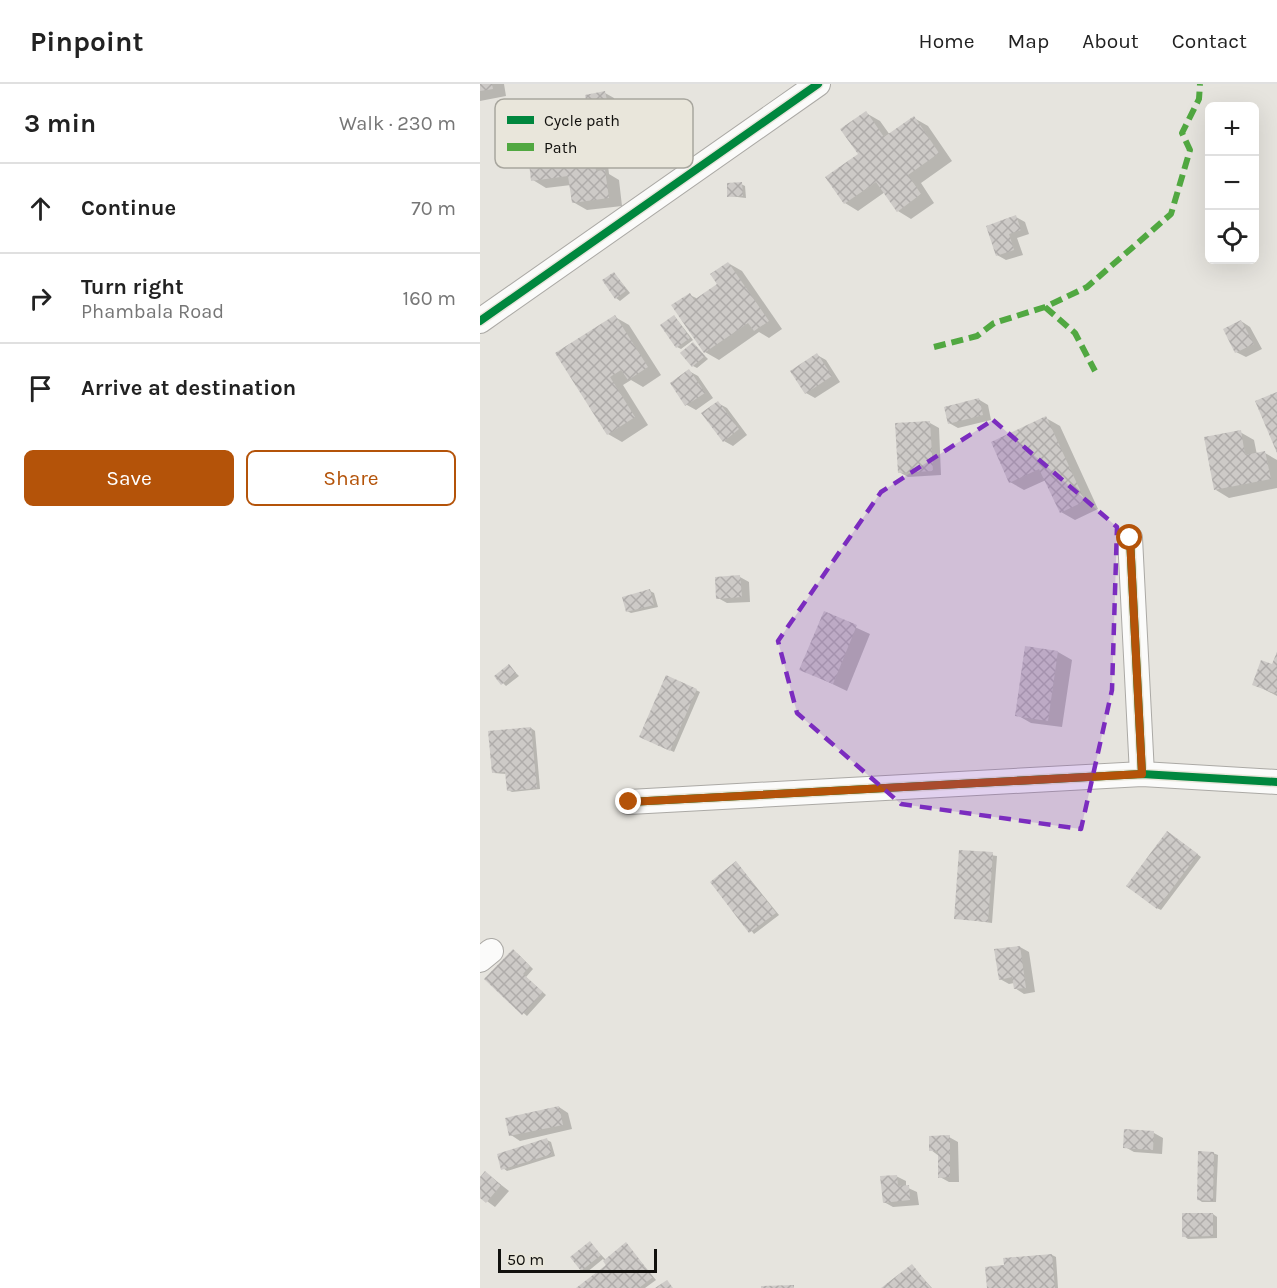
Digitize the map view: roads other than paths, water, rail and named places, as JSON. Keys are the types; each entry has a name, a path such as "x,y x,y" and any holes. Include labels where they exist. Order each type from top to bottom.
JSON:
{"street":[{"path":"480,321 818,84"},
{"path":"1130,538 1142,774"},
{"path":"629,802 1142,774 1277,782"}]}
